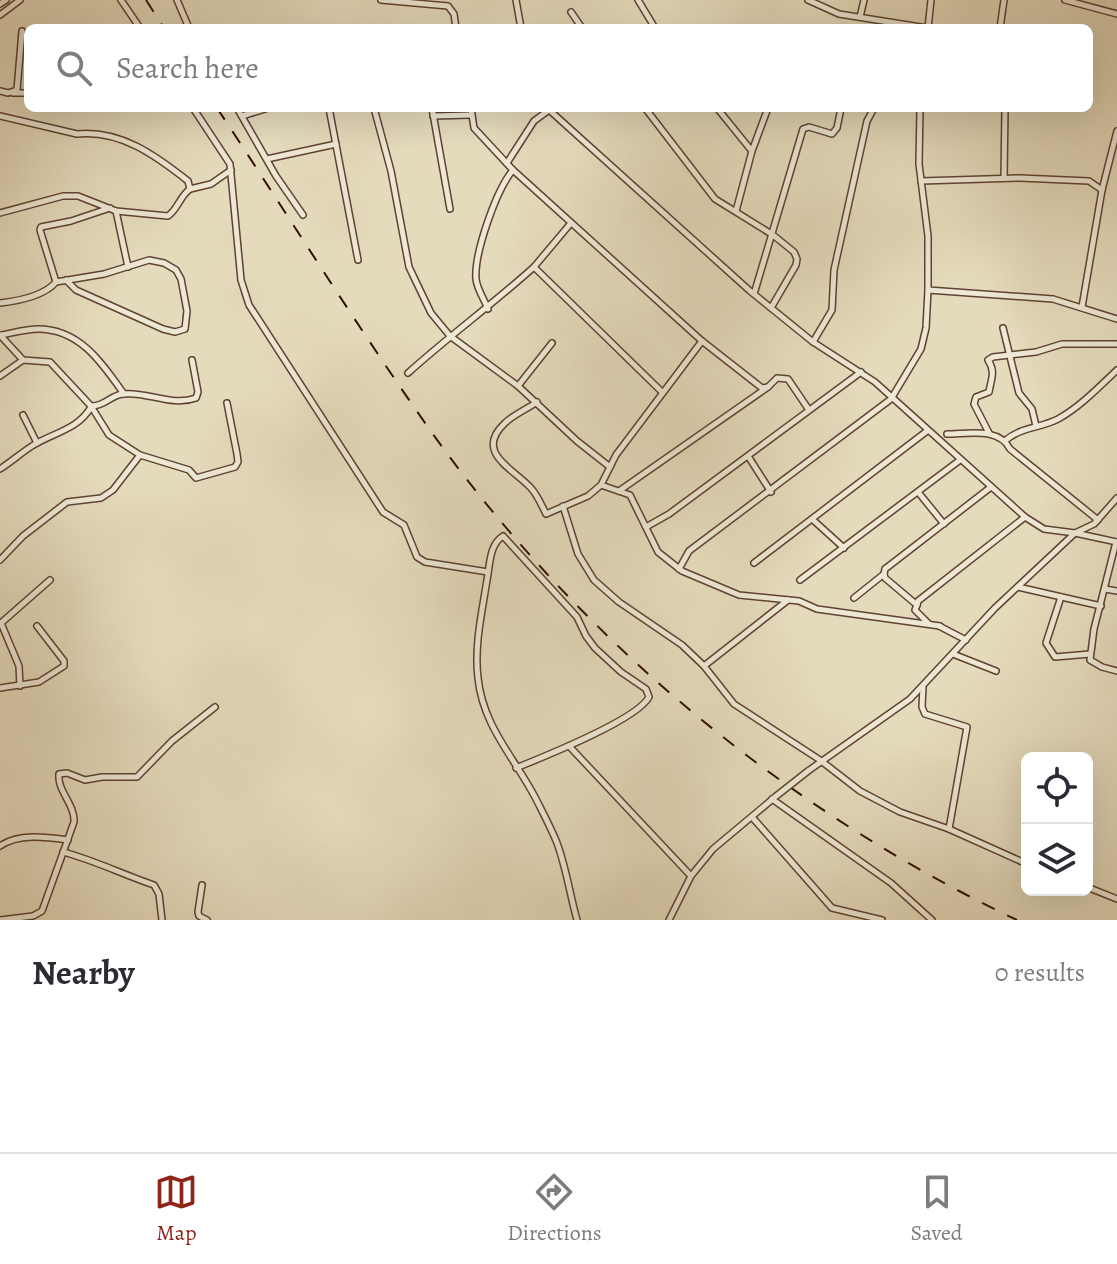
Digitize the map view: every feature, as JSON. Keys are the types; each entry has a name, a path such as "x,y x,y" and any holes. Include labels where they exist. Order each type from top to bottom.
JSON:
{"street":[{"path":"0,4 6,0"},
{"path":"0,15 20,0"},
{"path":"121,0 137,24"},
{"path":"177,0 187,24"},
{"path":"381,0 452,8 455,24"},
{"path":"516,0 520,24"},
{"path":"808,0 839,14 906,24"},
{"path":"860,24 864,0"},
{"path":"928,24 931,0"},
{"path":"1001,24 1004,0"},
{"path":"1065,0 1117,14"},
{"path":"640,1 653,24"},
{"path":"571,12 579,24"},
{"path":"13,93 17,90 22,31"},
{"path":"0,91 24,93"},
{"path":"196,112 230,164 241,280 249,305 383,512 404,525 417,557 425,562 488,572"},
{"path":"240,112 303,215"},
{"path":"242,116 252,112"},
{"path":"330,112 358,260"},
{"path":"375,112 391,171 409,267 431,313 450,336 518,386 610,467"},
{"path":"432,112 450,209"},
{"path":"433,116 463,112"},
{"path":"471,112 474,128 513,170 702,341 756,385 768,387"},
{"path":"507,163 534,121 544,112"},
{"path":"551,112 754,294 813,342 861,372 1025,517 1044,529 1116,542 1090,654 1093,663 1117,671"},
{"path":"648,112 715,199 773,235 794,252 797,259 771,308"},
{"path":"720,112 752,151"},
{"path":"736,211 767,112"},
{"path":"754,294 803,129 809,127 832,134 837,128 840,112"},
{"path":"813,342 832,310 834,270 867,121 872,112"},
{"path":"679,569 689,551 891,399 921,349 926,328 928,236 918,141 920,112"},
{"path":"1004,178 1005,112"},
{"path":"0,116 77,134 126,139 188,181 190,189"},
{"path":"1082,307 1102,190 1117,131"},
{"path":"267,159 336,144"},
{"path":"0,213 63,196 78,196 114,209 168,216 173,213 182,194 211,184 231,170"},
{"path":"488,309 477,284 477,269 494,202 503,182 513,170"},
{"path":"921,181 1004,178 1089,181 1102,190"},
{"path":"114,209 128,267"},
{"path":"56,282 41,227 114,209"},
{"path":"408,373 450,336 488,309 534,267 571,223"},
{"path":"0,303 31,296 52,287 56,282 156,261 176,270 181,279 186,301 185,329 175,332 163,329 76,290 66,280"},
{"path":"534,267 662,392"},
{"path":"928,290 1053,299 1117,319"},
{"path":"1003,328 1019,393 1032,409 1036,426"},
{"path":"124,394 79,340 56,331 37,329 0,335 23,360 50,362 91,406 109,435 140,455 189,470 196,478 235,467 238,462 227,403"},
{"path":"537,402 505,422 494,439 495,454 533,489 546,514 588,496 601,485 662,392 702,341"},
{"path":"518,386 552,343"},
{"path":"989,433 974,404 976,397 989,392 993,381 988,360 1062,344 1117,344"},
{"path":"0,376 23,360"},
{"path":"91,406 103,405 124,394 175,401 196,398 198,392 192,360"},
{"path":"1006,440 1014,433 1056,421 1117,370"},
{"path":"646,527 669,514 861,372"},
{"path":"619,491 777,378 788,379 809,410"},
{"path":"0,469 37,443 67,430 83,418 91,406"},
{"path":"23,415 37,443"},
{"path":"754,563 927,431"},
{"path":"947,434 989,433 1006,440 1010,449 1098,520"},
{"path":"0,560 42,520 67,502 101,498 113,490 140,455"},
{"path":"748,456 771,492"},
{"path":"800,580 960,460"},
{"path":"601,485 630,495 658,552 679,569 739,595 789,599 817,609 940,626"},
{"path":"854,598 884,574 885,569 991,487"},
{"path":"918,492 944,524"},
{"path":"669,920 691,876 713,849 820,760 910,699 1018,587 1075,533 1098,520 1117,498"},
{"path":"563,506 578,554 594,580 619,602 682,645 704,666 734,704 820,760 860,791 900,812 949,829 1021,861"},
{"path":"966,640 940,626 927,623 915,610 918,601 1025,517"},
{"path":"812,519 844,548"},
{"path":"516,768 569,746 643,705 648,701 648,693 595,648 577,617 503,536 495,542 488,572 478,649 478,679 488,717 516,768 534,795 557,844 577,920"},
{"path":"0,544 8,552"},
{"path":"884,574 917,605"},
{"path":"20,686 19,666 1,623 50,580"},
{"path":"1018,587 1101,606"},
{"path":"1105,589 1117,591"},
{"path":"1061,597 1046,643 1048,650 1055,657 1090,654"},
{"path":"704,666 789,599"},
{"path":"0,688 46,679 65,664 37,626"},
{"path":"953,654 996,671"},
{"path":"923,687 922,707 925,714 967,727 949,829"},
{"path":"0,920 33,916 42,911 75,816 60,786 59,774 67,773 85,780 137,777 172,741 215,707"},
{"path":"569,746 691,876"},
{"path":"774,798 891,883 932,920"},
{"path":"752,817 832,908 882,920"},
{"path":"0,846 24,838 68,840"},
{"path":"63,852 90,859 154,885 159,894 162,920"},
{"path":"202,885 198,912 207,920"},
{"path":"1093,889 1117,899"}],"railway":[{"path":"146,0 161,24"},
{"path":"220,112 430,430 488,507 552,579 620,648 692,712 769,772 848,826 931,876 1017,920"}]}
